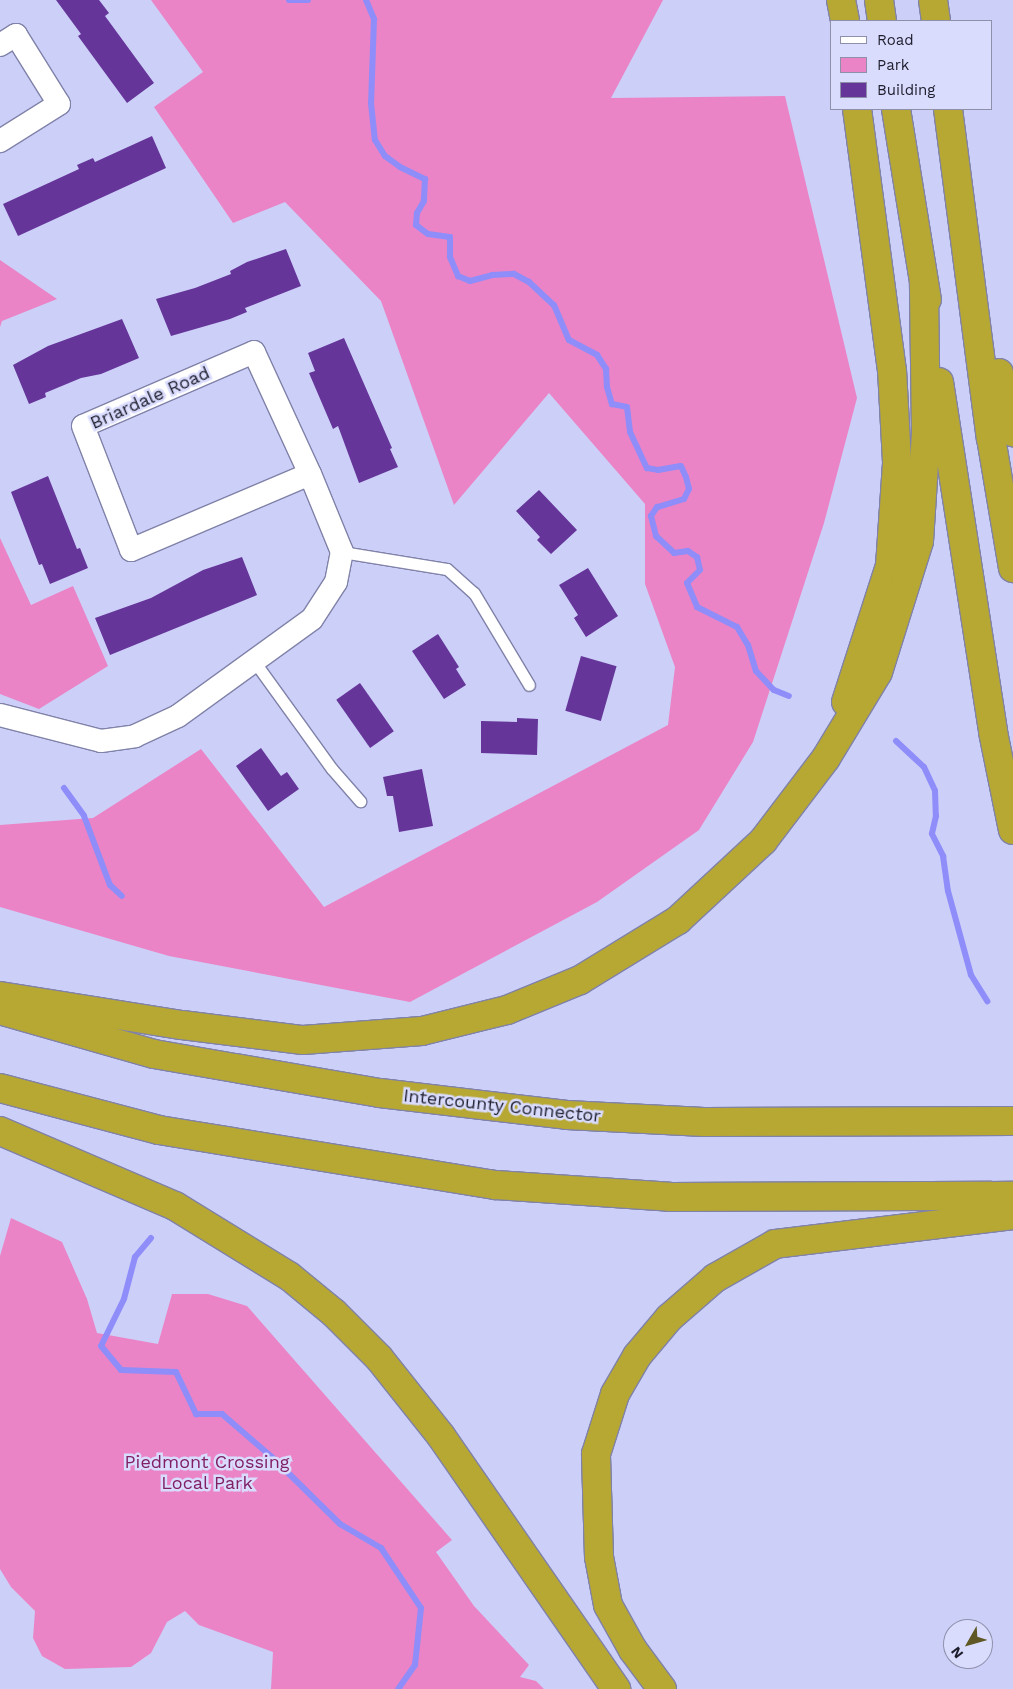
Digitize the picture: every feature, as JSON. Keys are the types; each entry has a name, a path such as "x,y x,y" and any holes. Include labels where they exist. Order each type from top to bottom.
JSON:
{"highway":[{"path":"842,0 845,20"},
{"path":"879,0 882,20"},
{"path":"933,0 936,20"},
{"path":"826,758 890,566 897,462 892,371 857,110"},
{"path":"896,110 993,732 1013,830"},
{"path":"948,110 991,438 1013,568"},
{"path":"965,230 1013,432"},
{"path":"0,996 182,1025 304,1040 422,1031 507,1010 580,980 678,920 763,842 826,758 878,672 919,541 926,434 924,284"},
{"name":"Intercounty Connector","path":"0,1011 154,1054 380,1094 567,1115 704,1122 1009,1121"},
{"path":"0,1088 159,1130 496,1185 670,1197 1013,1196"},
{"path":"0,1131 175,1206 289,1276 334,1313 379,1358 441,1436 616,1689"},
{"path":"662,1689 633,1650 608,1605 599,1557 596,1454 615,1394 637,1356 669,1318 715,1278 775,1244 1013,1215"}],"street":[{"path":"0,44 16,35 59,104 0,141"},
{"name":"Briardale Road","path":"310,474 131,550 83,426 254,352 310,474 342,552"},
{"path":"0,714 101,741 135,736 178,716 312,619 336,582 342,552"}],"lane":[{"path":"342,552 447,569 474,593 529,685"},
{"path":"254,661 332,769 360,801"}],"green space":[{"path":"151,0 663,0 611,98 785,96 857,398 824,523 753,742 699,830 597,902 410,1002 169,956 0,907 0,825 93,818 201,749 324,907 668,725 675,667 645,584 645,504 549,393 454,505 381,301 285,202 233,223 154,107 203,72"},
{"path":"0,260 57,299 2,321 0,327"},
{"path":"0,538 31,605 73,586 108,666 39,709 0,694"},
{"name":"Piedmont Crossing Local Park","path":"11,1218 62,1242 87,1299 97,1333 158,1344 172,1294 208,1294 247,1306 452,1540 436,1552 474,1606 529,1665 520,1677 536,1681 544,1689 271,1689 273,1652 199,1625 185,1611 167,1622 151,1653 131,1667 65,1669 42,1656 33,1638 35,1611 11,1587 0,1569 0,1256"}],"building":[{"path":"56,0 99,0 109,13 105,16 154,83 127,103 78,36 81,34"},
{"path":"152,136 166,168 18,236 3,204 79,169 77,165 93,158 95,162"},
{"path":"286,249 301,286 245,308 247,312 230,319 171,336 156,299 195,288 231,274 230,271 247,262"},
{"path":"122,319 139,358 101,374 81,378 45,393 46,397 29,404 13,365 48,346"},
{"path":"344,338 392,448 390,449 398,467 359,483 338,426 333,429 309,373 315,371 308,353"},
{"path":"48,476 77,549 80,548 88,568 50,584 42,564 39,565 11,492"},
{"path":"539,490 577,530 551,554 537,540 540,537 516,511"},
{"path":"242,557 257,595 110,655 95,618 151,598 203,570"},
{"path":"588,568 618,616 586,637 574,618 578,615 559,585"},
{"path":"438,634 459,667 456,669 466,685 444,699 412,651"},
{"path":"581,656 617,666 601,721 565,711"},
{"path":"360,683 394,731 370,748 336,700"},
{"path":"517,718 538,719 537,755 481,753 481,721 517,722"},
{"path":"261,748 281,776 287,772 299,789 268,811 236,766"},
{"path":"422,769 433,826 399,832 393,796 387,796 383,777"}],"waterway":[{"path":"289,0 308,0"},
{"path":"366,0 374,19 371,103 375,140 385,156 400,167 425,179 424,201 417,213 416,225 428,234 450,237 450,257 458,276 470,281 492,275 514,274 529,282 554,305 569,340 597,355 606,369 607,387 612,404 627,407 630,432 647,468 658,470 681,466 686,477 689,489 684,499 657,507 651,516 656,536 674,553 688,551 697,557 700,570 687,583 697,607 737,627 748,645 756,671 774,690 789,696"},
{"path":"896,741 924,767 935,791 936,816 932,834 943,856 948,891 971,975 987,1001"},
{"path":"64,788 84,816 110,885 122,896"},
{"path":"151,1238 135,1257 124,1299 101,1346 121,1370 176,1372 196,1414 222,1414 273,1458 340,1524 381,1548 421,1608 415,1665 398,1689"}]}
